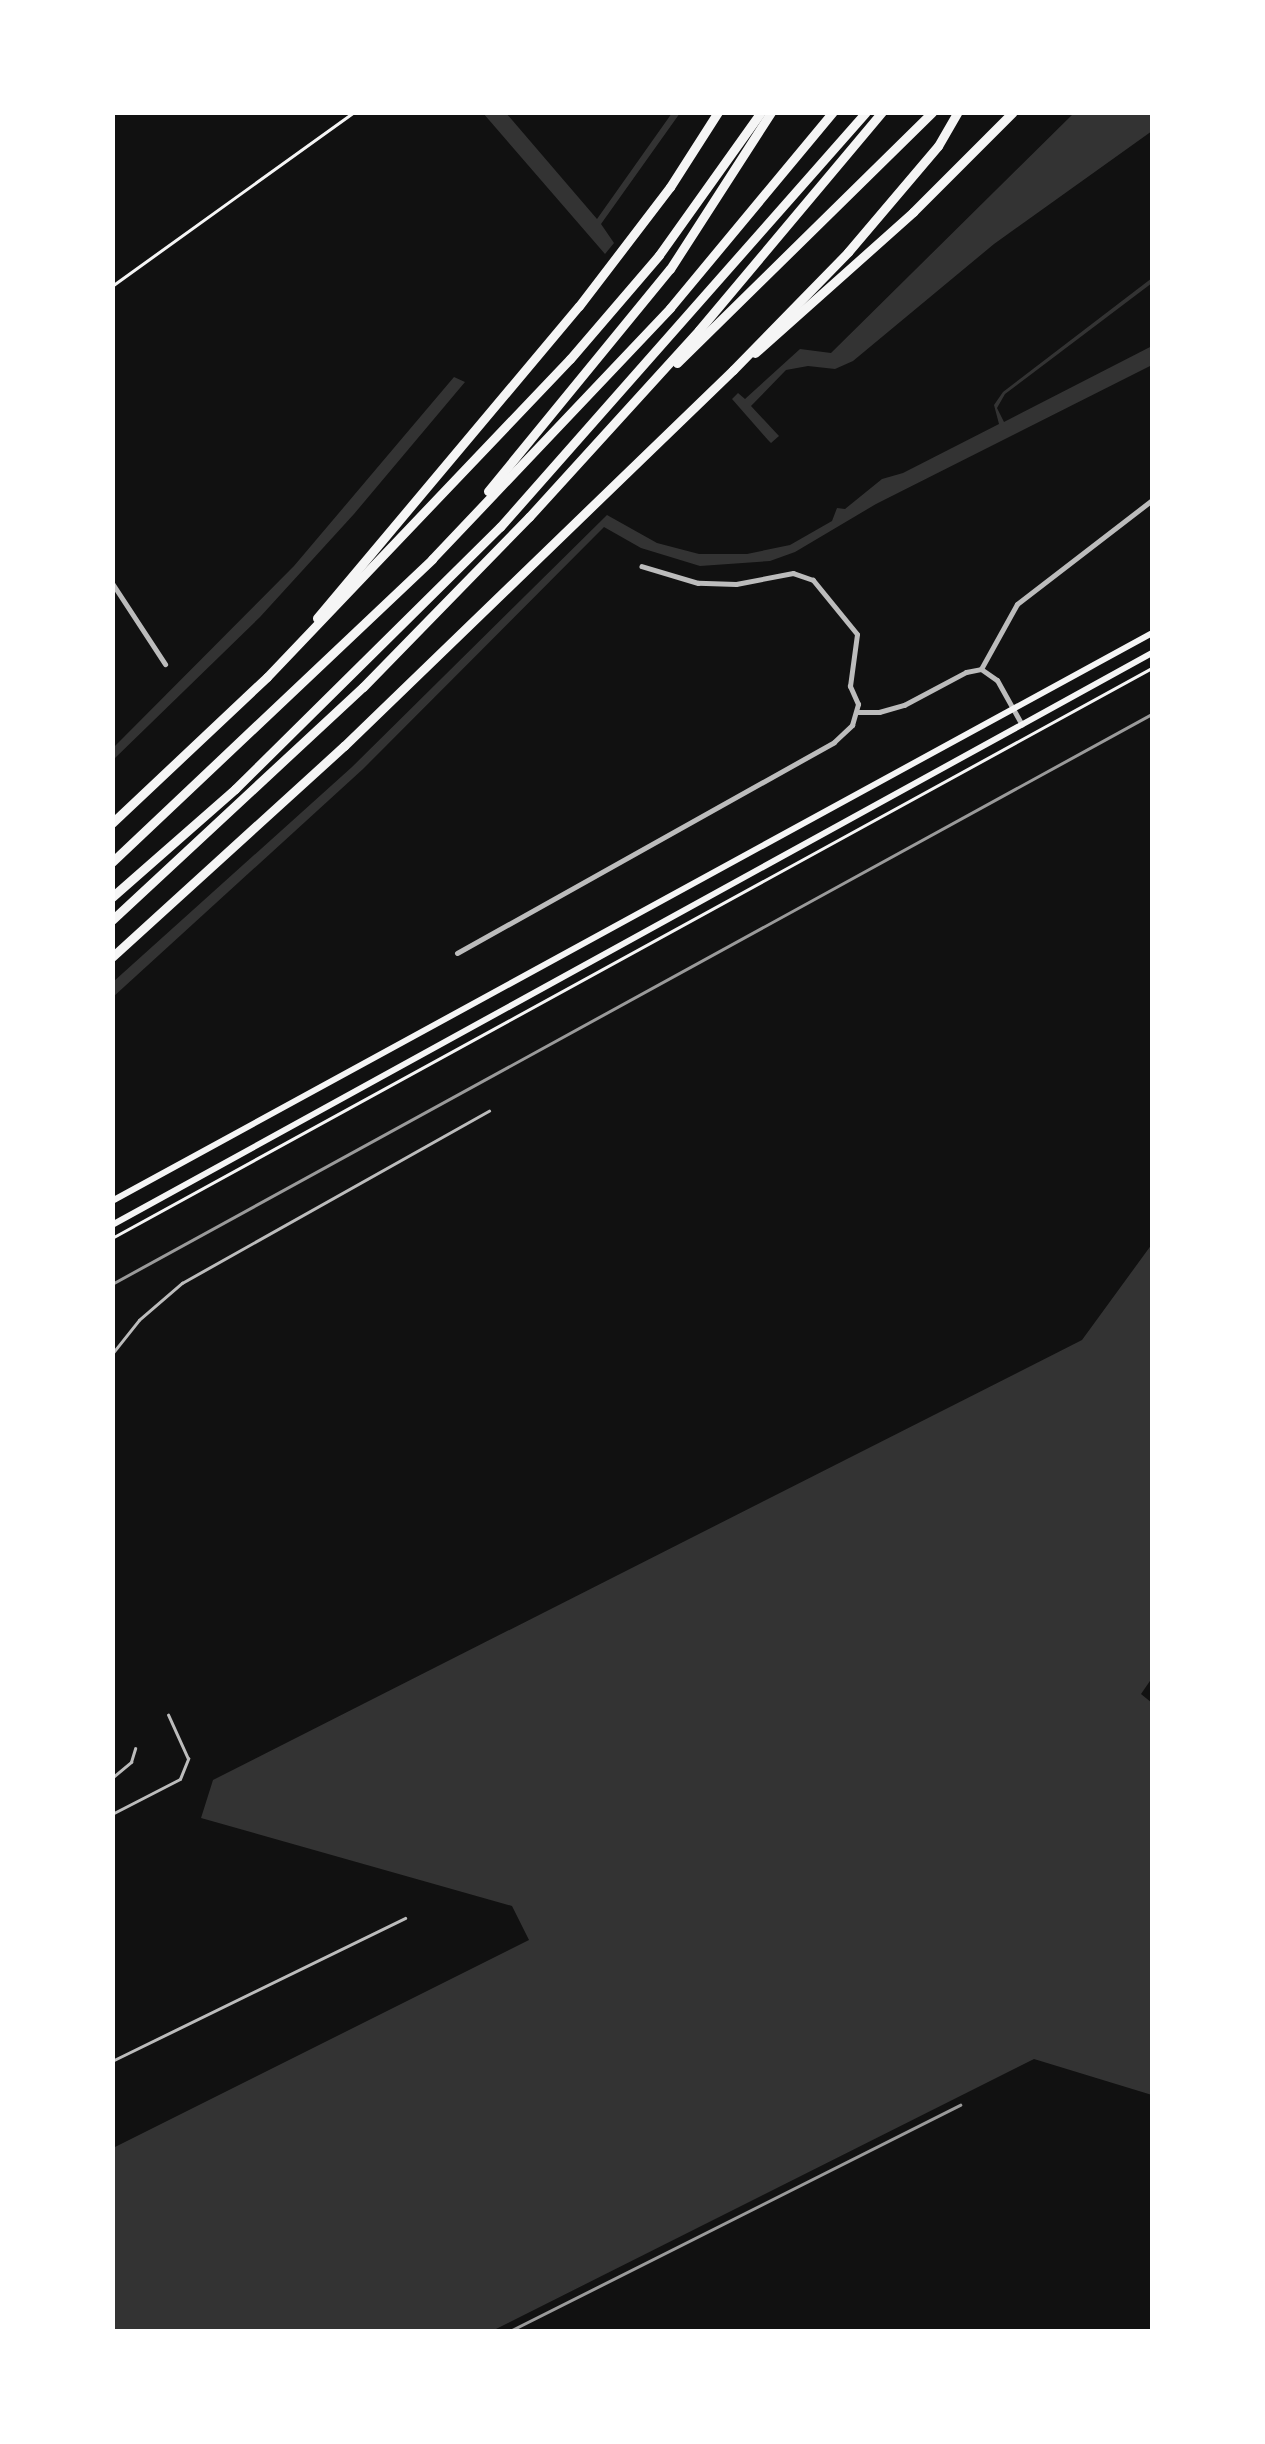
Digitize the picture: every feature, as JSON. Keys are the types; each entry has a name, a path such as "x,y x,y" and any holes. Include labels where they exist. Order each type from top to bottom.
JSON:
{"highway":[{"path":"267,678 579,306 670,187 718,112"},
{"path":"112,822 267,678 570,360 658,255 762,112"},
{"path":"432,559 647,300 713,208 770,112"},
{"path":"112,862 432,559 670,308 833,112"},
{"path":"112,897 302,725 500,527 866,112"},
{"path":"643,394 882,112"},
{"path":"112,920 362,687 643,394 932,112"},
{"path":"112,957 344,746 722,381 848,252 938,146 958,112"},
{"path":"733,370 788,329 1013,112"}],"main road":[{"path":"112,1201 1152,632"},
{"path":"112,1225 1152,653"}],"street":[{"path":"981,669 1017,604 1152,500"},
{"path":"457,953 834,742 852,725 858,712 850,686 857,634 814,580 793,573 736,584 698,583 641,566"},
{"path":"112,583 165,664"},
{"path":"858,712 879,712 904,705 966,672 981,669 997,680 1022,724"}],"lane":[{"path":"112,1354 140,1320 182,1283 490,1111"},
{"path":"112,1814 180,1779 188,1759 168,1715"},
{"path":"112,1778 131,1762 135,1750"},
{"path":"112,2062 405,1918"}],"path":[{"path":"112,286 354,112"},
{"path":"112,1238 1152,668"}],"shaded area":[{"path":"1075,112 1152,113 1152,131 994,244 853,361 835,369 808,366 786,370 751,406 779,436 771,443 732,399 738,393 745,399 800,349 831,353"},
{"path":"483,113 506,113 597,219 672,113 680,113 601,224 614,243 605,254"},
{"path":"1152,278 1152,283 1005,394 997,408 1004,422 1152,346 1152,365 876,504 795,552 770,561 700,566 641,548 604,527 363,769 113,997 113,982 352,767 607,515 657,543 699,554 747,554 790,545 832,521 837,508 845,509 882,479 903,473 999,424 994,405 1003,392"},
{"path":"454,377 465,382 354,514 260,617 113,760 113,748 294,566"},
{"path":"1152,1244 1152,1678 1141,1694 1152,1703 1152,2095 1034,2059 492,2331 113,2331 113,2148 529,1940 512,1906 201,1818 213,1780 1082,1340"}],"railway":[{"path":"112,1284 1152,714"},
{"path":"508,2332 960,2105"}]}
